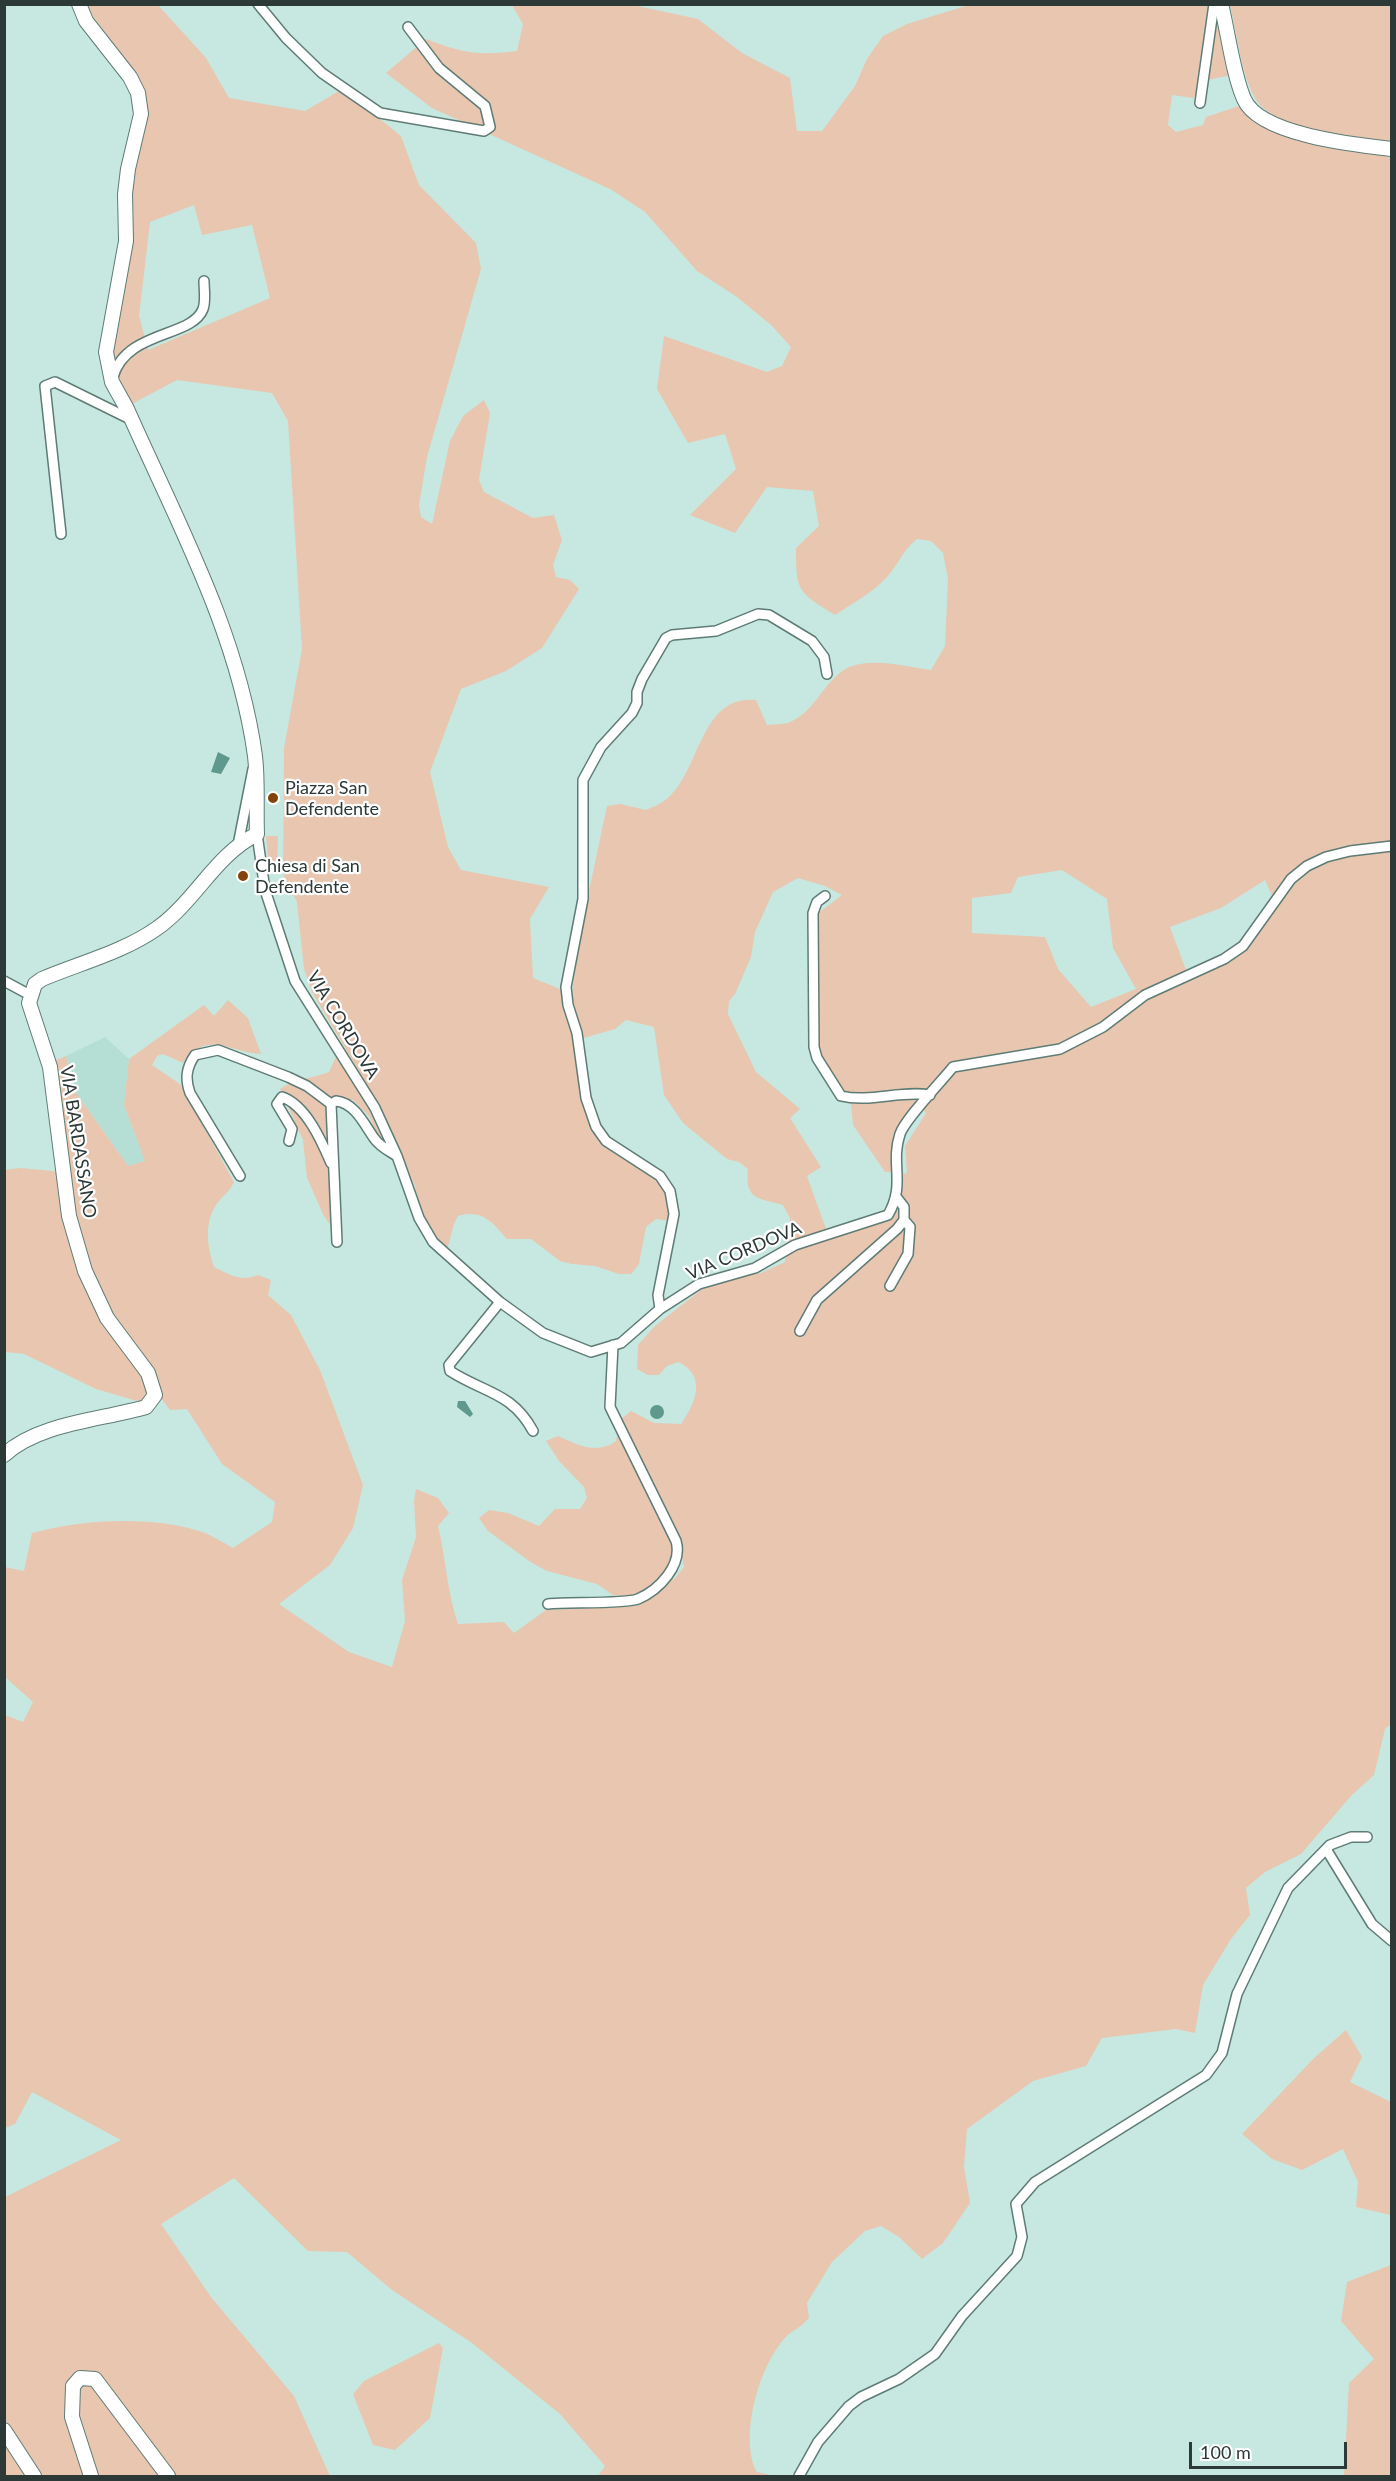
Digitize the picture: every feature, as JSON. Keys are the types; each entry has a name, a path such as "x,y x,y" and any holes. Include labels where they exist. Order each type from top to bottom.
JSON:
{"street":[{"path":"4,981 30,995 35,984 42,979 117,950 157,929 192,897 238,845 257,834 255,758 242,689 213,598 132,420 112,382 106,352 126,241 125,194 128,169 141,114 138,93 130,77 86,21 79,4"},
{"path":"258,4 286,38 322,73 380,113 484,131 490,127 485,106 439,68 408,27"},
{"path":"1200,103 1214,4"},
{"path":"1221,4 1244,100 1257,115 1315,139 1392,150"},
{"path":"112,382 116,366 137,346 197,317 204,306 204,281"},
{"path":"61,534 45,386 55,382 132,420"},
{"path":"660,1309 658,1295 674,1214 670,1191 660,1176 606,1142 596,1127 588,1109 577,1033 568,1005 566,987 583,899 583,780 601,747 632,713 637,703 637,692 642,680 666,638 672,635 716,631 758,614 769,615 812,641 824,657 827,674"},
{"path":"238,845 255,758"},
{"name":"VIA CORDOVA","path":"257,834 265,890 295,981 375,1108 397,1156 419,1218 433,1242 500,1302 543,1333 591,1352 621,1343 660,1309 699,1284 755,1268 795,1245 888,1215 897,1198"},
{"path":"800,1330 817,1300 871,1255 903,1220 904,1207 897,1198 899,1191 896,1159 900,1132 952,1067 1060,1049 1103,1027 1145,995 1224,959 1244,946 1292,879 1307,866 1326,857 1350,851 1392,846"},
{"path":"825,896 817,902 813,913 813,1034 817,1058 841,1096 866,1097 911,1092 930,1095"},
{"name":"VIA BARDASSANO","path":"4,1455 19,1441 44,1432 146,1407 155,1395 148,1373 108,1318 85,1271 69,1216 50,1067 33,1019 30,995"},
{"path":"240,1176 190,1094 186,1081 188,1065 195,1055 218,1050 307,1086 332,1104"},
{"path":"289,1142 292,1130 277,1104 282,1097 293,1102 309,1123 324,1146 333,1168"},
{"path":"332,1104 342,1101 369,1126 374,1138 382,1147 397,1156"},
{"path":"332,1104 337,1242"},
{"path":"890,1286 908,1254 910,1227 903,1220"},
{"path":"500,1302 449,1365 450,1371 513,1404 523,1412 533,1431"},
{"path":"548,1604 637,1600 671,1571 677,1562 679,1553 676,1541 610,1407 613,1345"},
{"path":"799,2476 818,2442 849,2406 861,2397 899,2379 935,2355 962,2316 1017,2256 1022,2237 1016,2204 1035,2182 1206,2075 1222,2053 1237,1994 1288,1888 1326,1849 1351,1837 1367,1837"},
{"path":"1326,1849 1372,1924 1392,1941"},
{"path":"91,2476 72,2417 73,2386 80,2378 95,2379 168,2476"},
{"path":"4,2430 9,2441 34,2476"}],"shaded area":[{"path":"87,5 158,5 206,58 229,98 305,111 339,91 401,136 419,185 476,243 481,269 427,457 419,505 421,517 432,524 450,441 463,416 484,400 490,413 479,480 484,492 533,518 554,515 562,540 553,565 556,577 570,580 579,589 542,648 506,671 461,689 430,772 448,847 461,870 549,887 530,919 533,978 565,991 594,1128 658,1178 668,1191 671,1221 656,1219 646,1227 639,1264 631,1274 619,1274 595,1266 560,1261 531,1239 507,1239 486,1218 474,1214 458,1216 446,1252 422,1215 415,1186 378,1104 312,992 304,969 297,902 283,874 284,748 302,649 288,421 272,393 177,380 130,405 118,379 112,351 134,170 147,113 144,89 135,71 91,14","holes":["194,205 202,235 252,225 270,298 148,350 139,316 150,222"]},
{"path":"512,5 633,5 698,19 742,53 790,78 797,131 822,131 855,86 867,59 883,36 907,24 969,5 1216,5 1231,75 1208,80 1193,98 1172,95 1168,125 1176,132 1203,125 1206,117 1242,105 1260,122 1277,133 1295,140 1370,152 1391,158 1391,843 1323,854 1312,858 1296,870 1273,898 1265,880 1221,908 1170,927 1187,973 1144,992 1107,1016 1232,961 1244,949 1288,891 1313,868 1343,857 1391,851 1392,1723 1385,1729 1374,1775 1351,1796 1301,1854 1265,1872 1246,1888 1250,1915 1231,1939 1203,1985 1195,2033 1176,2029 1102,2038 1086,2066 1033,2081 967,2129 964,2167 970,2203 943,2243 922,2259 899,2237 881,2226 865,2231 832,2262 807,2303 809,2318 788,2335 778,2347 761,2381 755,2400 750,2440 752,2457 757,2472 775,2476 598,2476 605,2466 560,2414 472,2343 392,2290 347,2252 308,2251 234,2178 161,2224 211,2297 294,2396 330,2476 175,2476 98,2376 69,2387 86,2476 40,2476 13,2440 5,2419 5,2197 121,2140 32,2092 15,2124 5,2128 5,1715 23,1722 33,1702 5,1677 5,1567 24,1571 32,1533 96,1522 164,1523 205,1533 233,1548 272,1522 275,1502 222,1464 187,1409 170,1410 135,1360 103,1305 87,1268 73,1218 51,1062 66,1056 72,1087 128,1166 145,1161 124,1105 129,1059 204,1005 214,1016 228,1000 248,1018 261,1054 210,1045 201,1047 192,1053 183,1063 163,1054 157,1056 152,1065 180,1084 234,1182 210,1217 208,1242 214,1267 236,1277 246,1278 258,1275 271,1280 268,1295 291,1315 320,1370 363,1485 353,1528 330,1565 279,1604 349,1652 392,1667 405,1621 402,1580 416,1537 414,1501 416,1489 438,1498 449,1513 438,1526 451,1600 458,1624 504,1622 514,1633 546,1610 635,1606 675,1578 684,1567 679,1542 620,1425 621,1419 631,1411 654,1423 681,1424 694,1399 696,1382 693,1374 678,1362 667,1366 659,1375 648,1375 637,1369 638,1345 655,1326 701,1290 722,1280 761,1273 785,1262 786,1253 889,1218 894,1214 902,1192 902,1174 907,1173 905,1146 926,1113 918,1103 895,1134 892,1172 885,1172 853,1125 851,1104 857,1097 842,1094 819,1058 816,1044 817,914 842,895 825,886 798,878 773,892 755,932 751,957 735,994 729,1001 728,1014 756,1072 800,1109 790,1118 821,1167 807,1176 826,1229 787,1244 790,1218 783,1205 761,1199 751,1193 747,1179 748,1169 739,1162 727,1159 683,1123 664,1095 654,1027 626,1020 615,1029 580,1039 572,994 581,929 607,806 620,804 646,810 670,796 680,783 713,720 724,708 738,701 756,700 767,725 785,724 799,717 835,677 852,666 881,663 931,670 945,646 948,579 943,553 931,541 917,539 882,582 835,615 806,595 797,574 796,548 819,526 813,491 767,487 735,533 690,515 736,469 725,434 688,443 657,389 664,336 767,372 782,366 791,347 771,325 737,297 697,271 645,212 610,189 432,108 386,73 426,39 471,52 517,51 523,24","holes":["1062,870 1107,899 1113,948 1136,989 1091,1007 1058,969 1045,937 972,933 972,898 1011,893 1018,877"]},
{"path":"1230,5 1391,5 1391,142 1338,135 1297,126 1265,109 1255,98 1246,77"},
{"path":"218,752 230,758 221,774 211,772"},
{"path":"266,836 278,836 277,870 269,870"},
{"path":"105,1037 129,1059 124,1105 145,1161 128,1166 72,1087 66,1056"},
{"path":"336,1057 372,1109 387,1144 381,1141 369,1116 353,1100 336,1098 332,1101 334,1231 323,1214 307,1178 303,1140 280,1089 329,1072"},
{"path":"20,1168 53,1171 62,1177 82,1272 145,1375 152,1396 144,1403 96,1389 24,1354 5,1352 4,1170"},
{"path":"458,1401 465,1401 473,1414 470,1417 457,1407"},
{"path":"657,1405 662,1407 664,1412 662,1417 657,1419 652,1417 650,1412 652,1407"},
{"path":"618,1432 676,1554 664,1574 636,1597 613,1595 597,1584 547,1571 488,1531 479,1518 489,1510 508,1513 539,1526 555,1509 580,1509 587,1498 584,1487 559,1461 546,1441 558,1436 573,1443 595,1448 616,1441"},
{"path":"1346,2030 1362,2057 1350,2082 1391,2102 1391,2215 1356,2207 1358,2182 1343,2149 1302,2170 1272,2159 1242,2134 1314,2058"},
{"path":"1391,2265 1391,2476 1344,2476 1349,2383 1374,2359 1341,2321 1347,2282"},
{"path":"439,2343 443,2348 430,2418 395,2450 373,2445 353,2394 364,2381"},
{"path":"82,2384 93,2386 164,2476 96,2476 78,2416 78,2392"},
{"path":"4,2443 6,2447 27,2476 5,2476"}],"place":[{"name":"Piazza San Defendente","path":"273,798"},
{"name":"Chiesa di San Defendente","path":"243,876"}]}
